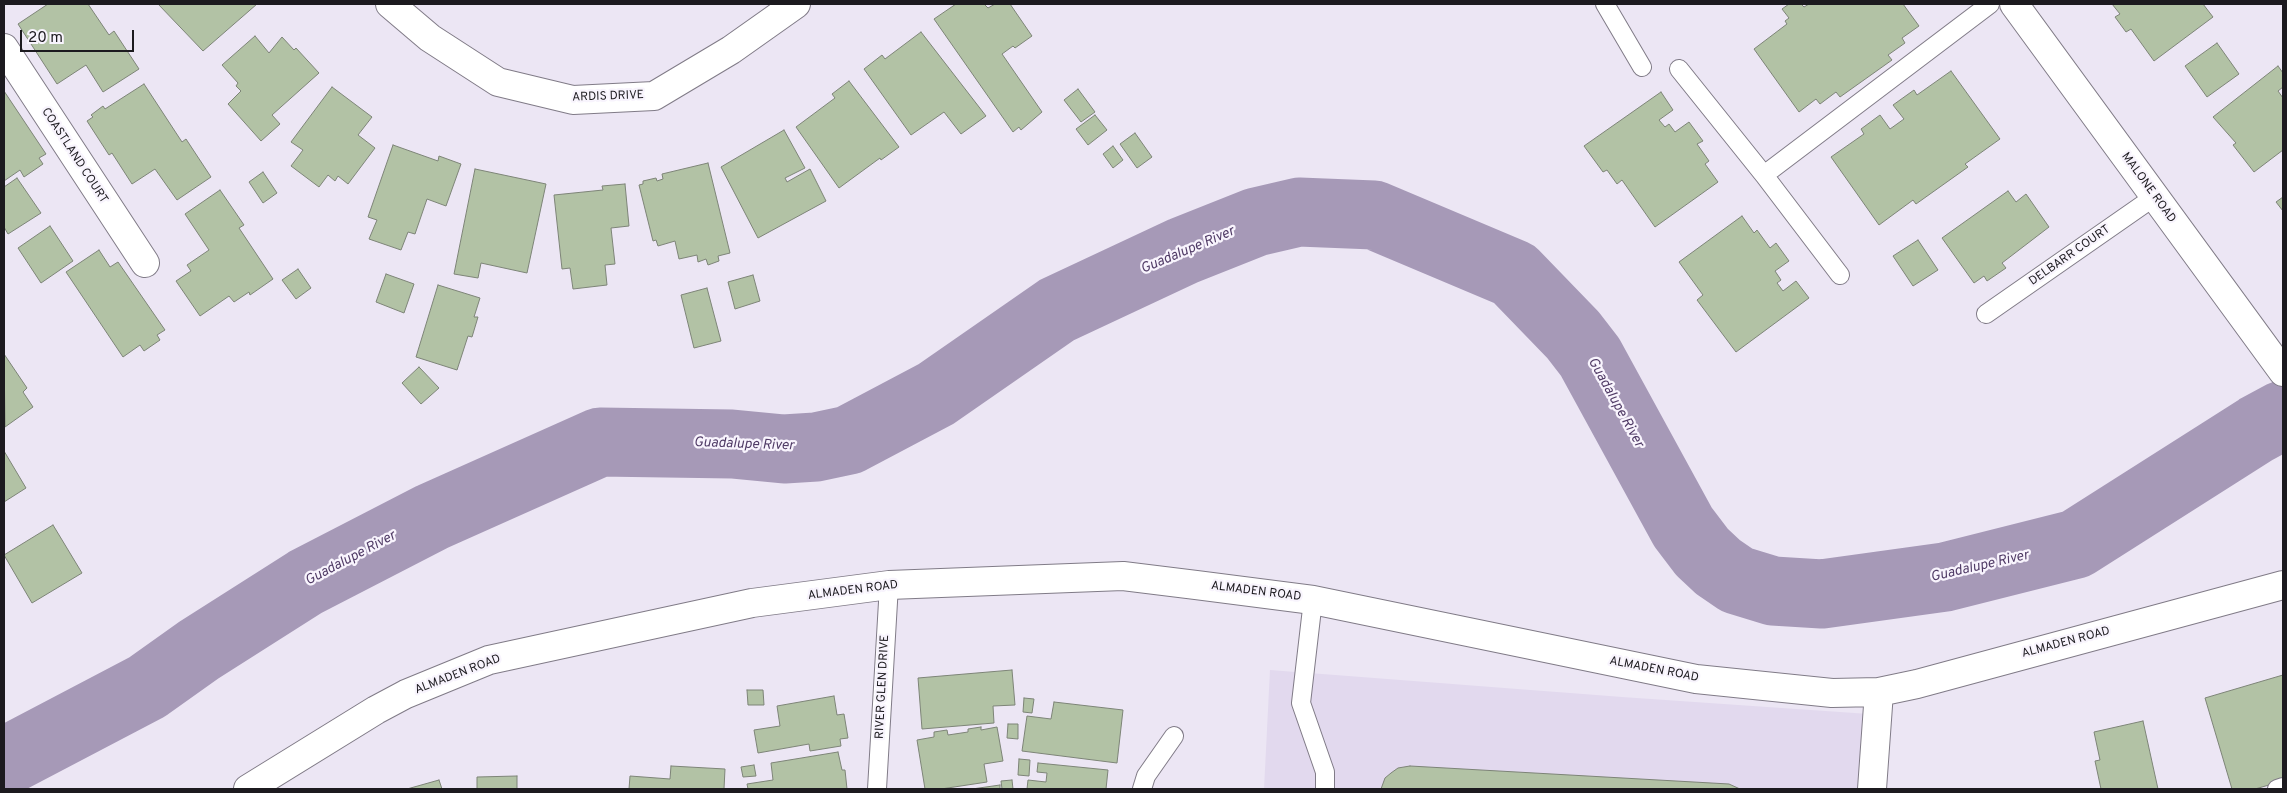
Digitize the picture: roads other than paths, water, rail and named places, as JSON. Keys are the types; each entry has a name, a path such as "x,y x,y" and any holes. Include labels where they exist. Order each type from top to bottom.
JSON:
{"street":[{"name":"ARDIS DRIVE","path":"390,4 430,38 498,82 573,100 654,96 732,50 796,4"},
{"name":"MALONE ROAD","path":"2014,4 2154,197 2246,318 2283,372"},
{"name":"COASTLAND COURT","path":"4,48 145,263"},
{"name":"ALMADEN ROAD","path":"248,789 376,710 406,694 489,660 752,603 889,585 1123,576 1313,600 1696,679 1832,692 1879,692 1917,684 2283,584"},
{"path":"1872,789 1879,692"}],"lane":[{"path":"1605,4 1642,67"},
{"path":"1764,175 1990,4"},
{"path":"1678,69 1764,175 1840,275"},
{"name":"DELBARR COURT","path":"1986,314 2154,197"},
{"name":"RIVER GLEN DRIVE","path":"877,789 889,585"},
{"path":"1313,600 1301,703 1325,772 1325,789"},
{"path":"1142,789 1146,776 1174,736"},
{"path":"2277,789 2283,787"}],"waterway":[{"name":"Guadalupe River","path":"4,762 147,687 199,650 306,582 432,517 600,442 732,444 784,449 816,447 849,440 936,394 1057,310 1183,251 1256,222 1299,212 1374,215 1514,274 1573,335 1590,357 1683,527 1702,552 1718,567 1737,580 1773,591 1822,594 1945,577 2076,544 2257,429 2283,415"}]}
